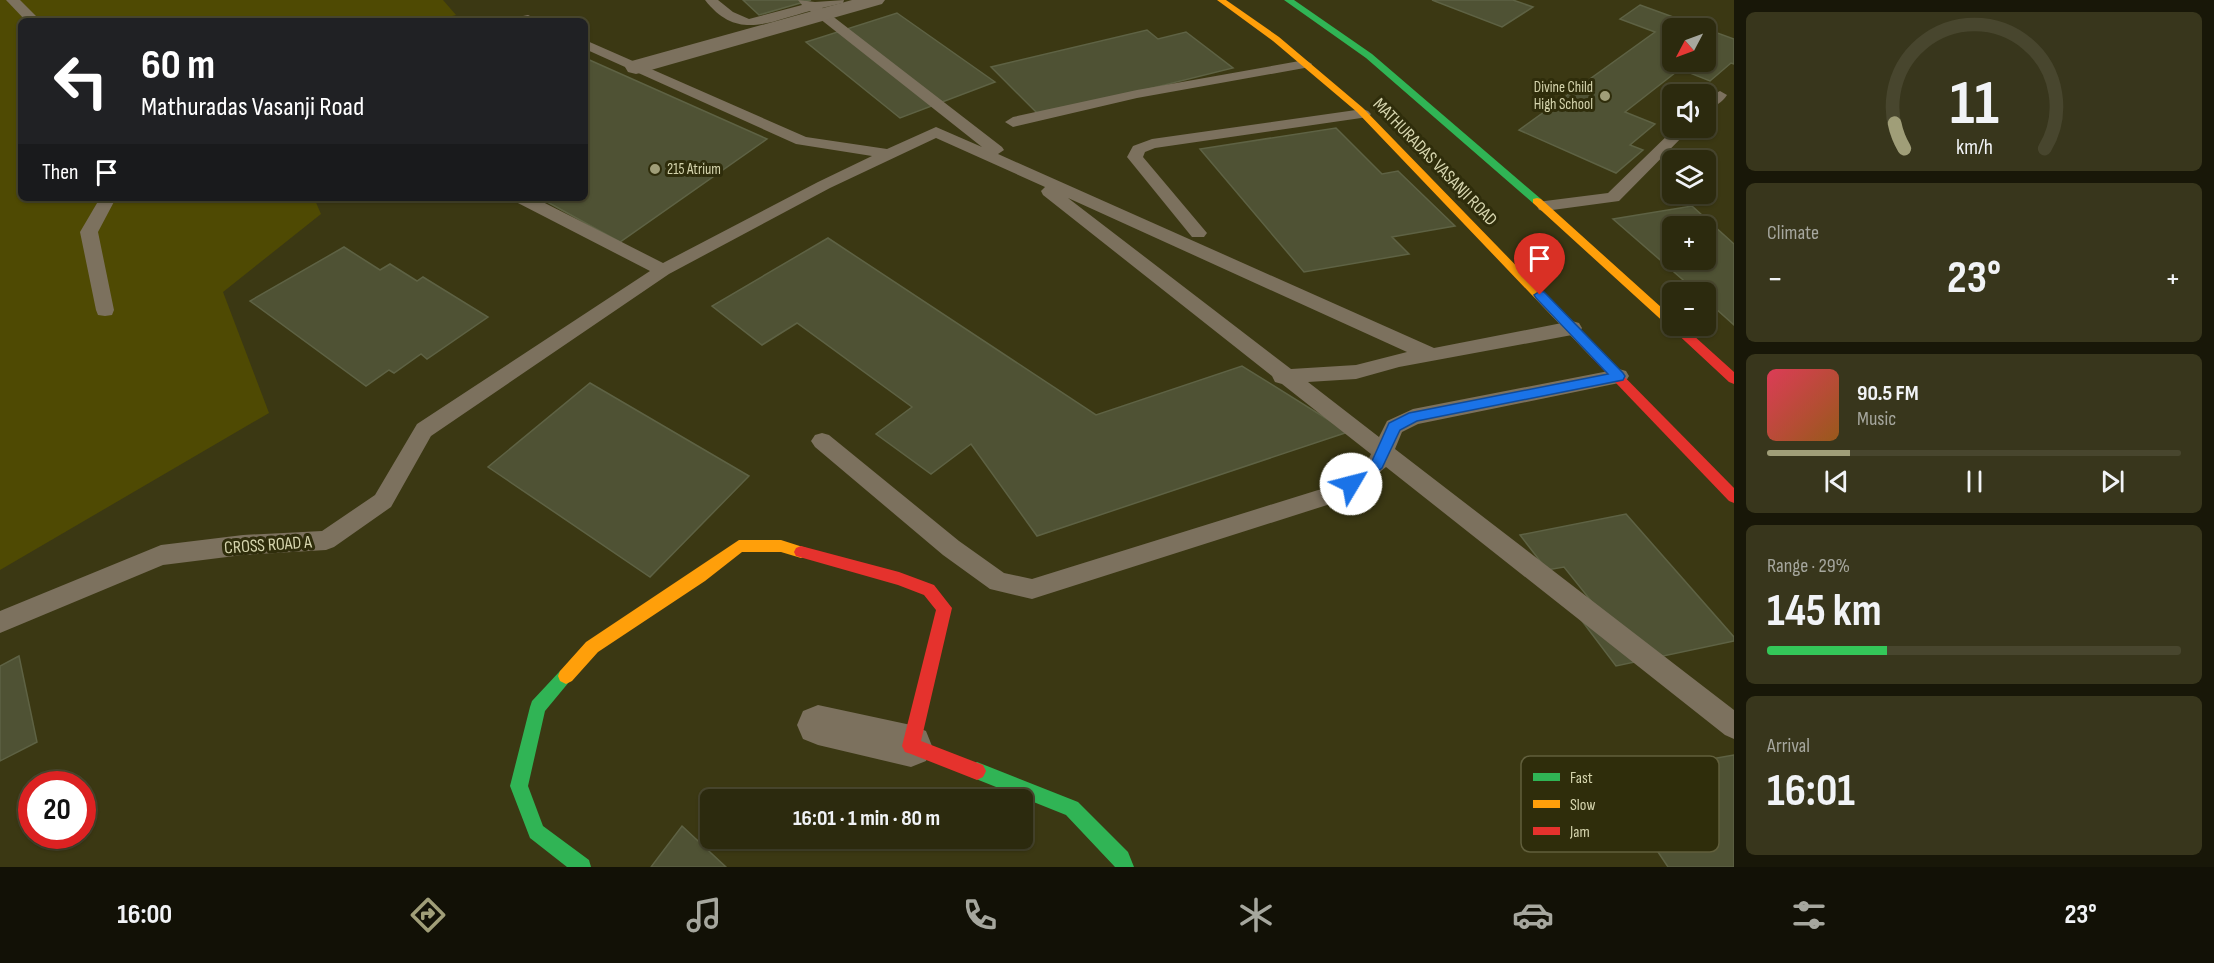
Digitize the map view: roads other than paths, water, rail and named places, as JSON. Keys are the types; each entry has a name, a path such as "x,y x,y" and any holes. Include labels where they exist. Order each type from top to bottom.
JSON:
{"main road":[{"name":"MATHURADAS VASANJI ROAD","path":"1221,0 1276,39 1363,114 1734,497"},
{"name":"MATHURADAS VASANJI ROAD","path":"1288,0 1369,56 1545,206 1662,313"},
{"name":"MATHURADAS VASANJI ROAD","path":"1687,336 1734,379"},
{"path":"582,867 536,832 519,786 538,707 592,647 700,576 739,546 782,546 899,579 929,590 944,608 911,746 1072,808 1121,859 1125,867"}],"street":[{"path":"636,67 875,0"},
{"path":"818,725 911,746"}],"lane":[{"path":"12,0 31,18"},
{"path":"711,0 726,15 737,21 749,23 838,0"},
{"path":"804,0 1734,726"},
{"path":"588,45 802,141 887,154"},
{"path":"1013,122 1137,94 1305,64"},
{"path":"1716,98 1720,95"},
{"path":"1198,233 1135,157 1139,149 1152,144 1363,114"},
{"name":"CROSS ROAD A","path":"0,622 161,555 243,545 326,540 383,501 424,430 663,270 824,185 936,132 1432,355"},
{"path":"1545,206 1613,197 1673,138"},
{"path":"105,310 89,232 106,201"},
{"path":"528,201 663,270"},
{"path":"1282,377 1356,372 1399,360 1572,328"},
{"path":"822,441 933,534 998,582 1032,589 1338,493 1377,464 1394,427 1413,417 1619,376"}],"place":[{"name":"Divine Child High School","path":"1605,96"},
{"name":"215 Atrium","path":"655,169"}]}
